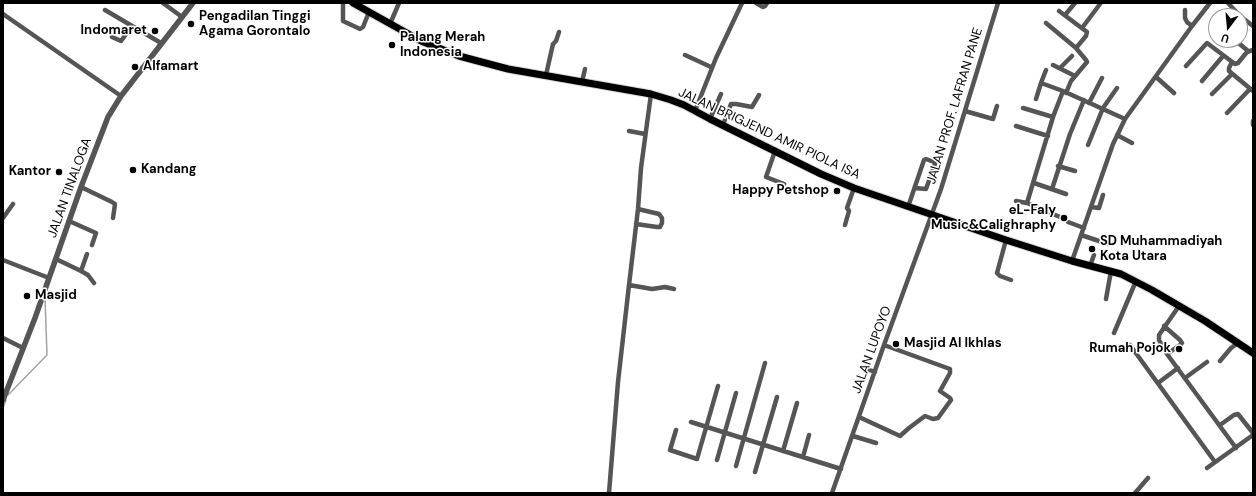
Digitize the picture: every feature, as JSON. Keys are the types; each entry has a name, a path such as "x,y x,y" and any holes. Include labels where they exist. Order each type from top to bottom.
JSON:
{"main road":[{"name":"JALAN BRIGJEND AMIR PIOLA ISA","path":"352,3 428,44 459,56 508,69 651,94 677,102 821,174 854,188 1006,240 1072,261 1111,271 1136,281 1179,306 1253,353"}],"street":[{"path":"163,3 182,17"},
{"name":"JALAN TINALOGA","path":"3,400 104,127 120,96 192,3"},
{"path":"343,3 343,21 360,29 363,27 369,12"},
{"path":"390,24 398,3"},
{"path":"695,110 712,67 742,3"},
{"path":"756,3 763,7 767,3"},
{"name":"JALAN PROF. LAFRAN PANE","path":"932,215 998,3"},
{"path":"1065,15 1075,3"},
{"path":"1072,261 1117,135 1125,119 1210,3"},
{"path":"1082,28 1100,4"},
{"path":"105,10 161,43"},
{"path":"1185,10 1185,18 1192,26"},
{"path":"1059,11 1088,33 1076,48"},
{"path":"3,14 120,96"},
{"path":"1027,203 1053,117 1064,92 1087,62 1076,48 1046,23"},
{"path":"112,37 121,41 132,26"},
{"path":"546,75 554,44 559,32"},
{"path":"1186,66 1207,43 1235,64 1251,51"},
{"path":"685,55 712,67"},
{"path":"1060,68 1072,56"},
{"path":"1202,81 1224,56"},
{"path":"1227,113 1252,90 1229,70 1232,62"},
{"path":"1053,65 1075,76"},
{"path":"582,82 585,69"},
{"path":"1036,99 1046,70"},
{"path":"1212,94 1232,74"},
{"path":"1156,77 1174,93"},
{"path":"1089,103 1102,78"},
{"path":"1041,83 1103,108 1125,119"},
{"path":"1088,145 1103,108 1118,88"},
{"path":"609,493 618,382 638,210 641,168 651,94"},
{"path":"710,119 721,94"},
{"path":"723,125 731,104 752,107 759,95"},
{"path":"1052,189 1058,166 1084,100"},
{"path":"965,111 993,119 997,106"},
{"path":"1023,108 1053,117"},
{"path":"1016,126 1048,136"},
{"path":"629,131 646,134"},
{"path":"1117,135 1132,143"},
{"path":"775,151 766,177 784,184"},
{"path":"908,207 925,159 934,162 935,164 926,189 915,188"},
{"path":"1058,166 1075,171"},
{"path":"1034,183 1066,194"},
{"path":"81,187 110,200 114,204 113,218"},
{"path":"845,225 849,211 847,208 854,188"},
{"path":"1091,207 1099,208 1103,195"},
{"path":"1016,201 1027,203 1060,217"},
{"path":"3,218 13,204"},
{"path":"636,224 660,227 662,223 662,218 659,214 638,210"},
{"name":"JALAN LUPOYO","path":"832,493 860,417 884,344 932,215"},
{"path":"69,221 96,233 92,245"},
{"path":"1068,222 1084,228"},
{"path":"1081,235 1108,244"},
{"path":"1006,240 997,272 1000,276 1011,280"},
{"path":"81,271 87,254"},
{"path":"1090,266 1094,256"},
{"path":"56,259 88,275 94,283"},
{"path":"3,260 49,278"},
{"path":"1106,299 1111,271"},
{"path":"1114,333 1136,281"},
{"path":"629,285 652,289 665,287 674,289"},
{"path":"1179,306 1164,326 1158,337 1167,354 1236,448"},
{"path":"1164,326 1182,343 1167,354"},
{"path":"3,338 23,348"},
{"path":"1220,361 1231,348 1238,343"},
{"path":"860,417 900,436 925,416 933,419 938,418 951,400 940,391 950,373 950,369 884,344"},
{"path":"1130,345 1215,462"},
{"path":"1185,378 1207,362"},
{"path":"736,466 765,363"},
{"path":"864,368 875,372"},
{"path":"1158,383 1178,368"},
{"path":"676,430 670,450 698,459 718,386"},
{"path":"717,460 736,393"},
{"path":"756,472 777,397"},
{"path":"783,451 797,403"},
{"path":"1207,468 1253,434 1238,414 1234,415 1220,425"},
{"path":"691,422 841,469"},
{"path":"803,457 809,435"},
{"path":"853,436 876,443"},
{"path":"1135,493 1148,478"}],"waterway":[{"path":"8,395 47,355 45,297"},
{"path":"3,408 6,400"}],"place":[{"name":"Pengadilan Tinggi Agama Gorontalo","path":"191,24"},
{"name":"Indomaret","path":"155,31"},
{"name":"Palang Merah Indonesia","path":"392,45"},
{"name":"Alfamart","path":"135,67"},
{"name":"Kandang","path":"133,170"},
{"name":"Kantor","path":"59,172"},
{"name":"Happy Petshop","path":"837,191"},
{"name":"eL-Faly Music&Calighraphy","path":"1064,218"},
{"name":"SD Muhammadiyah Kota Utara","path":"1092,249"},
{"name":"Masjid","path":"27,296"},
{"name":"Masjid Al Ikhlas","path":"896,344"},
{"name":"Rumah Pojok","path":"1179,349"}]}
